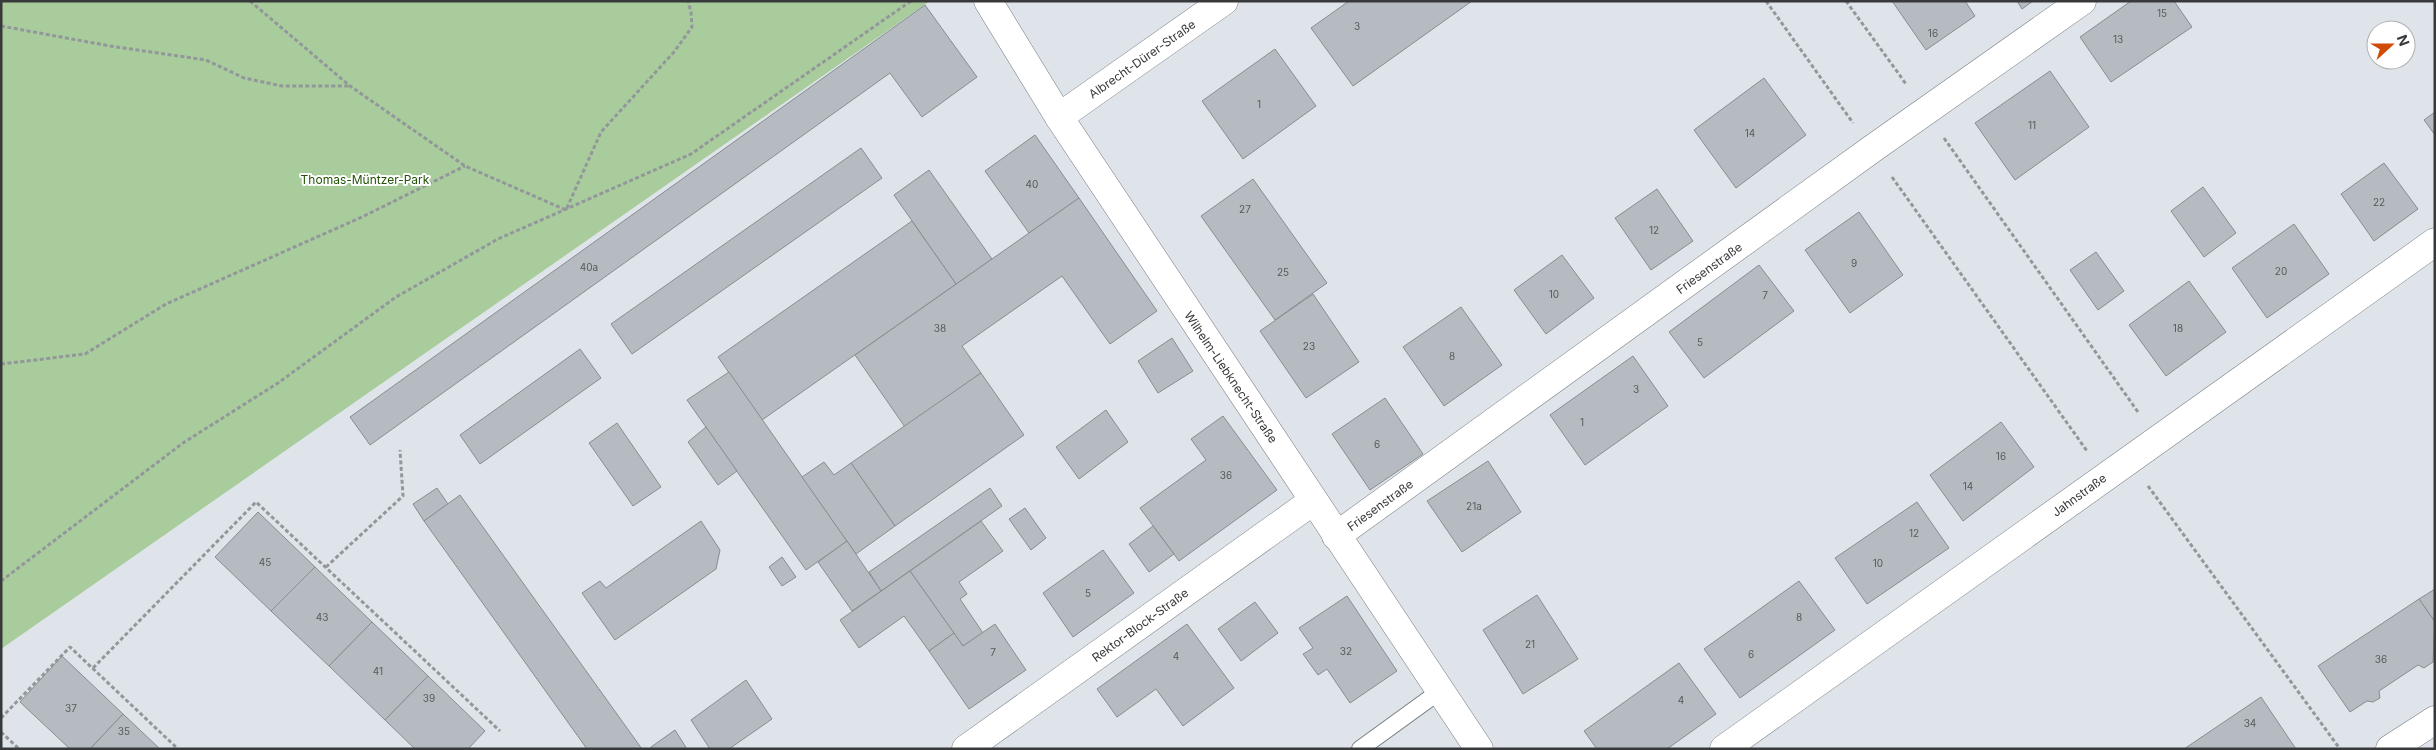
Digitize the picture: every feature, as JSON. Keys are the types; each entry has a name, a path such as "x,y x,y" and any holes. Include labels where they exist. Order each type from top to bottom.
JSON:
{"street":[{"name":"Wilhelm-Liebknecht-Straße","path":"988,1 1059,117 1479,749"},
{"name":"Albrecht-Dürer-Straße","path":"1059,117 1224,1"},
{"name":"Friesenstraße","path":"1336,536 1872,149 2082,1"},
{"name":"Jahnstraße","path":"1724,749 2435,242"},
{"name":"Rektor-Block-Straße","path":"966,749 1313,501"},
{"path":"2390,749 2435,720"}],"lane":[{"path":"1360,749 1440,690"}],"path":[{"path":"250,1 350,86 465,166 566,210"},
{"path":"566,210 602,132 674,52 692,26 692,12 688,1"},
{"path":"1,581 183,443 278,383 396,297 498,238 691,154 911,1"},
{"path":"1766,1 2105,476"},
{"path":"1846,1 2158,440"},
{"path":"1,26 110,46 206,60 244,78 282,86 350,86"},
{"path":"1,364 85,354 166,304 362,217 465,166"},
{"path":"326,567 403,496 400,450"},
{"path":"2128,460 2340,749"},
{"path":"93,668 256,502 500,731"},
{"path":"1,718 70,646 178,749"},
{"path":"1,732 19,749"}],"green space":[{"name":"Thomas-Müntzer-Park","path":"1,1 930,1 1,649"}],"building":[{"path":"1349,1 1472,1 1353,86 1311,28"},
{"path":"1892,1 1965,1 1975,16 1926,50"},
{"path":"2017,1 2033,1 2022,9"},
{"path":"2131,1 2174,1 2192,27 2111,82 2080,37"},
{"path":"925,5 977,77 922,117 890,73 370,445 350,417"},
{"path":"1275,49 1316,106 1243,159 1202,101"},
{"path":"2050,71 2089,127 2015,180 1975,123"},
{"path":"1764,78 1806,135 1736,188 1694,130"},
{"path":"2435,112 2435,135 2424,120"},
{"path":"1035,135 1079,198 1029,233 985,171"},
{"path":"861,148 882,178 632,354 611,324"},
{"path":"2384,163 2418,209 2374,241 2341,194"},
{"path":"929,170 992,259 956,284 894,195"},
{"path":"1253,179 1327,283 1275,320 1201,216"},
{"path":"2203,187 2236,233 2204,257 2171,211"},
{"path":"1657,189 1693,241 1651,270 1615,218"},
{"path":"1079,198 1157,311 1110,344 1062,276 962,346 981,373 905,427 855,355"},
{"path":"1859,212 1903,275 1850,313 1805,250"},
{"path":"912,221 956,284 762,420 718,357"},
{"path":"2294,224 2329,274 2267,318 2232,268"},
{"path":"2096,252 2124,291 2098,310 2070,270"},
{"path":"1562,255 1594,298 1546,334 1514,290"},
{"path":"1759,265 1794,311 1704,378 1669,332"},
{"path":"2189,281 2226,332 2166,376 2129,325"},
{"path":"1313,294 1359,362 1306,398 1260,331"},
{"path":"1461,307 1502,365 1444,406 1403,347"},
{"path":"1172,338 1193,371 1158,393 1138,361"},
{"path":"580,349 601,378 480,464 460,435"},
{"path":"1633,356 1668,406 1585,465 1550,415"},
{"path":"729,372 847,541 806,570 687,400"},
{"path":"981,373 1024,435 895,526 851,463"},
{"path":"1385,398 1423,454 1370,490 1332,434"},
{"path":"1106,410 1128,442 1079,479 1056,447"},
{"path":"1223,416 1277,490 1179,561 1140,508 1206,460 1191,439"},
{"path":"2001,422 2034,467 1963,521 1930,475"},
{"path":"617,423 661,487 633,506 589,443"},
{"path":"706,427 737,471 718,485 688,442"},
{"path":"1488,461 1521,512 1462,552 1427,501"},
{"path":"824,462 834,475 851,463 895,526 856,554 802,477"},
{"path":"437,488 448,504 424,521 413,504"},
{"path":"990,488 1002,506 881,591 869,572"},
{"path":"460,495 642,749 587,749 424,521"},
{"path":"1917,502 1949,548 1867,604 1835,558"},
{"path":"1025,508 1046,538 1031,550 1009,519"},
{"path":"258,512 315,567 271,611 215,557"},
{"path":"701,521 720,550 716,569 615,640 582,593 600,581 606,588"},
{"path":"981,521 1003,551 959,582 967,594 960,599 983,633 963,646 910,571"},
{"path":"1153,526 1174,554 1149,572 1129,544"},
{"path":"847,541 881,591 852,611 818,562"},
{"path":"1103,550 1134,593 1073,637 1043,593"},
{"path":"782,557 796,577 782,586 769,567"},
{"path":"315,567 372,622 329,666 271,611"},
{"path":"910,571 954,633 929,651 904,616 859,648 840,620"},
{"path":"1799,581 1835,630 1740,698 1704,649"},
{"path":"2435,589 2435,622 2419,599"},
{"path":"1537,595 1578,659 1523,694 1483,630"},
{"path":"1347,596 1397,671 1350,703 1327,669 1318,675 1303,654 1313,648 1299,628"},
{"path":"2419,599 2435,622 2433,662 2424,668 2418,665 2379,691 2380,698 2373,702 2367,701 2350,712 2318,666"},
{"path":"1255,602 1278,633 1241,661 1218,629"},
{"path":"372,622 428,676 385,720 329,666"},
{"path":"995,624 1026,670 969,709 929,651 954,633 963,646"},
{"path":"1187,624 1234,688 1183,726 1156,689 1117,717 1097,689"},
{"path":"62,656 123,714 90,749 70,749 20,702"},
{"path":"1679,663 1716,714 1667,749 1597,749 1584,731"},
{"path":"428,676 485,731 468,749 415,749 385,720"},
{"path":"746,680 772,719 729,749 710,749 691,720"},
{"path":"2261,697 2296,749 2184,749"},
{"path":"123,714 160,749 90,749"},
{"path":"675,730 687,749 652,749 651,747"}]}
